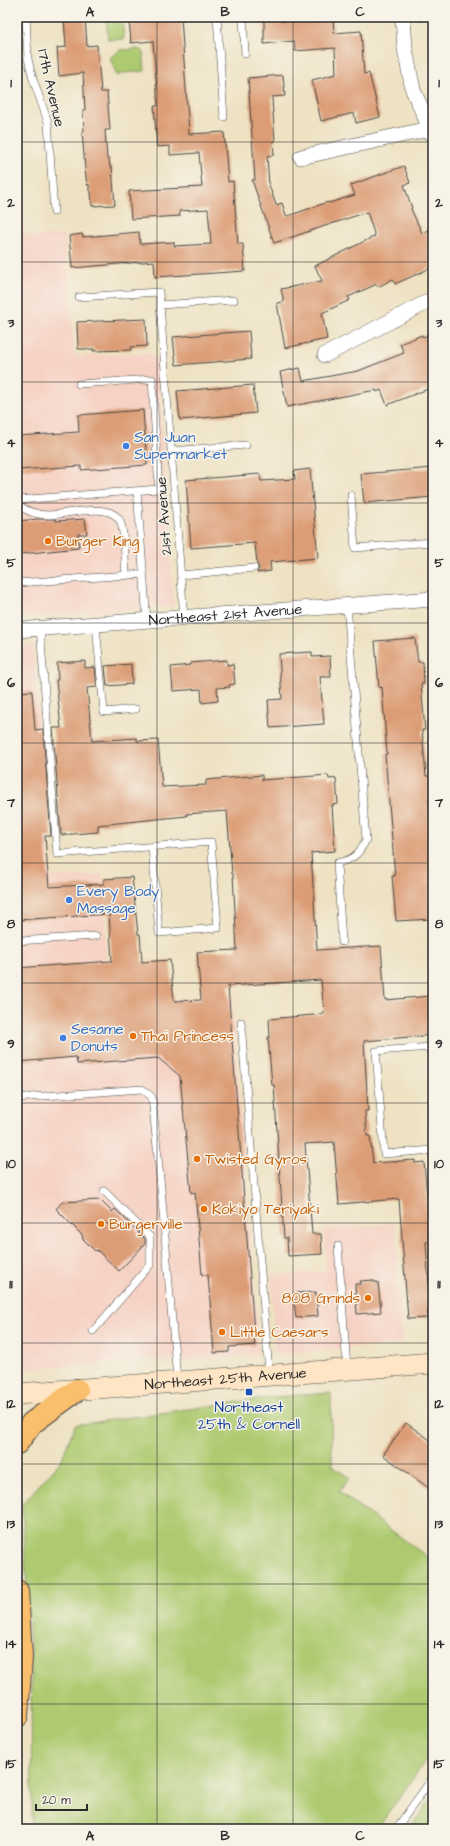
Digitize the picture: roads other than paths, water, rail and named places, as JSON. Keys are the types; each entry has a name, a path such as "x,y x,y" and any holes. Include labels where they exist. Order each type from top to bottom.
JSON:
{"highway":[{"path":"17,1443 32,1423 77,1390"},
{"path":"17,1591 20,1656 17,1716"}],"main road":[{"name":"Northeast 25th Avenue","path":"17,1394 433,1363"}],"street":[{"path":"301,156 432,131 413,90 405,49 403,17"},
{"path":"325,355 433,299"},
{"name":"Northeast 21st Avenue","path":"17,630 433,599"}],"lane":[{"name":"17th Avenue","path":"26,17 28,59 33,79 48,122 54,212"},
{"path":"216,17 224,117"},
{"path":"243,17 245,54"},
{"name":"21st Avenue","path":"78,297 159,292 184,618"},
{"path":"160,305 234,300"},
{"path":"17,500 160,489 152,379 79,384"},
{"path":"172,451 246,445"},
{"path":"137,491 147,621"},
{"path":"351,496 355,548 433,542"},
{"path":"17,504 34,514 47,515 103,510 115,515 122,526 126,576"},
{"path":"181,575 254,568"},
{"path":"17,583 143,574"},
{"path":"342,942 337,863 349,860 359,854 366,840 347,605"},
{"path":"96,625 104,712 136,709"},
{"path":"40,628 57,854 211,842 218,928 159,933 152,847"},
{"path":"17,942 96,936"},
{"path":"241,1022 269,1376"},
{"path":"433,1063 432,1046 376,1051 384,1154 433,1150"},
{"path":"17,1098 142,1089 152,1097 177,1382"},
{"path":"93,1332 150,1265 150,1237 104,1191"},
{"path":"338,1246 347,1370"},
{"path":"396,1829 433,1777"}],"place":[{"name":"San Juan Supermarket","path":"126,446"},
{"name":"Burger King","path":"48,541"},
{"name":"Every Body Massage","path":"69,900"},
{"name":"Thai Princess","path":"133,1036"},
{"name":"Sesame Donuts","path":"63,1038"},
{"name":"Twisted Gyros","path":"197,1159"},
{"name":"Kokiyo Teriyaki","path":"204,1209"},
{"name":"Burgerville","path":"101,1224"},
{"name":"808 Grinds","path":"368,1298"},
{"name":"Little Caesars","path":"222,1332"},
{"name":"Northeast 25th & Cornell","path":"249,1392"}]}
